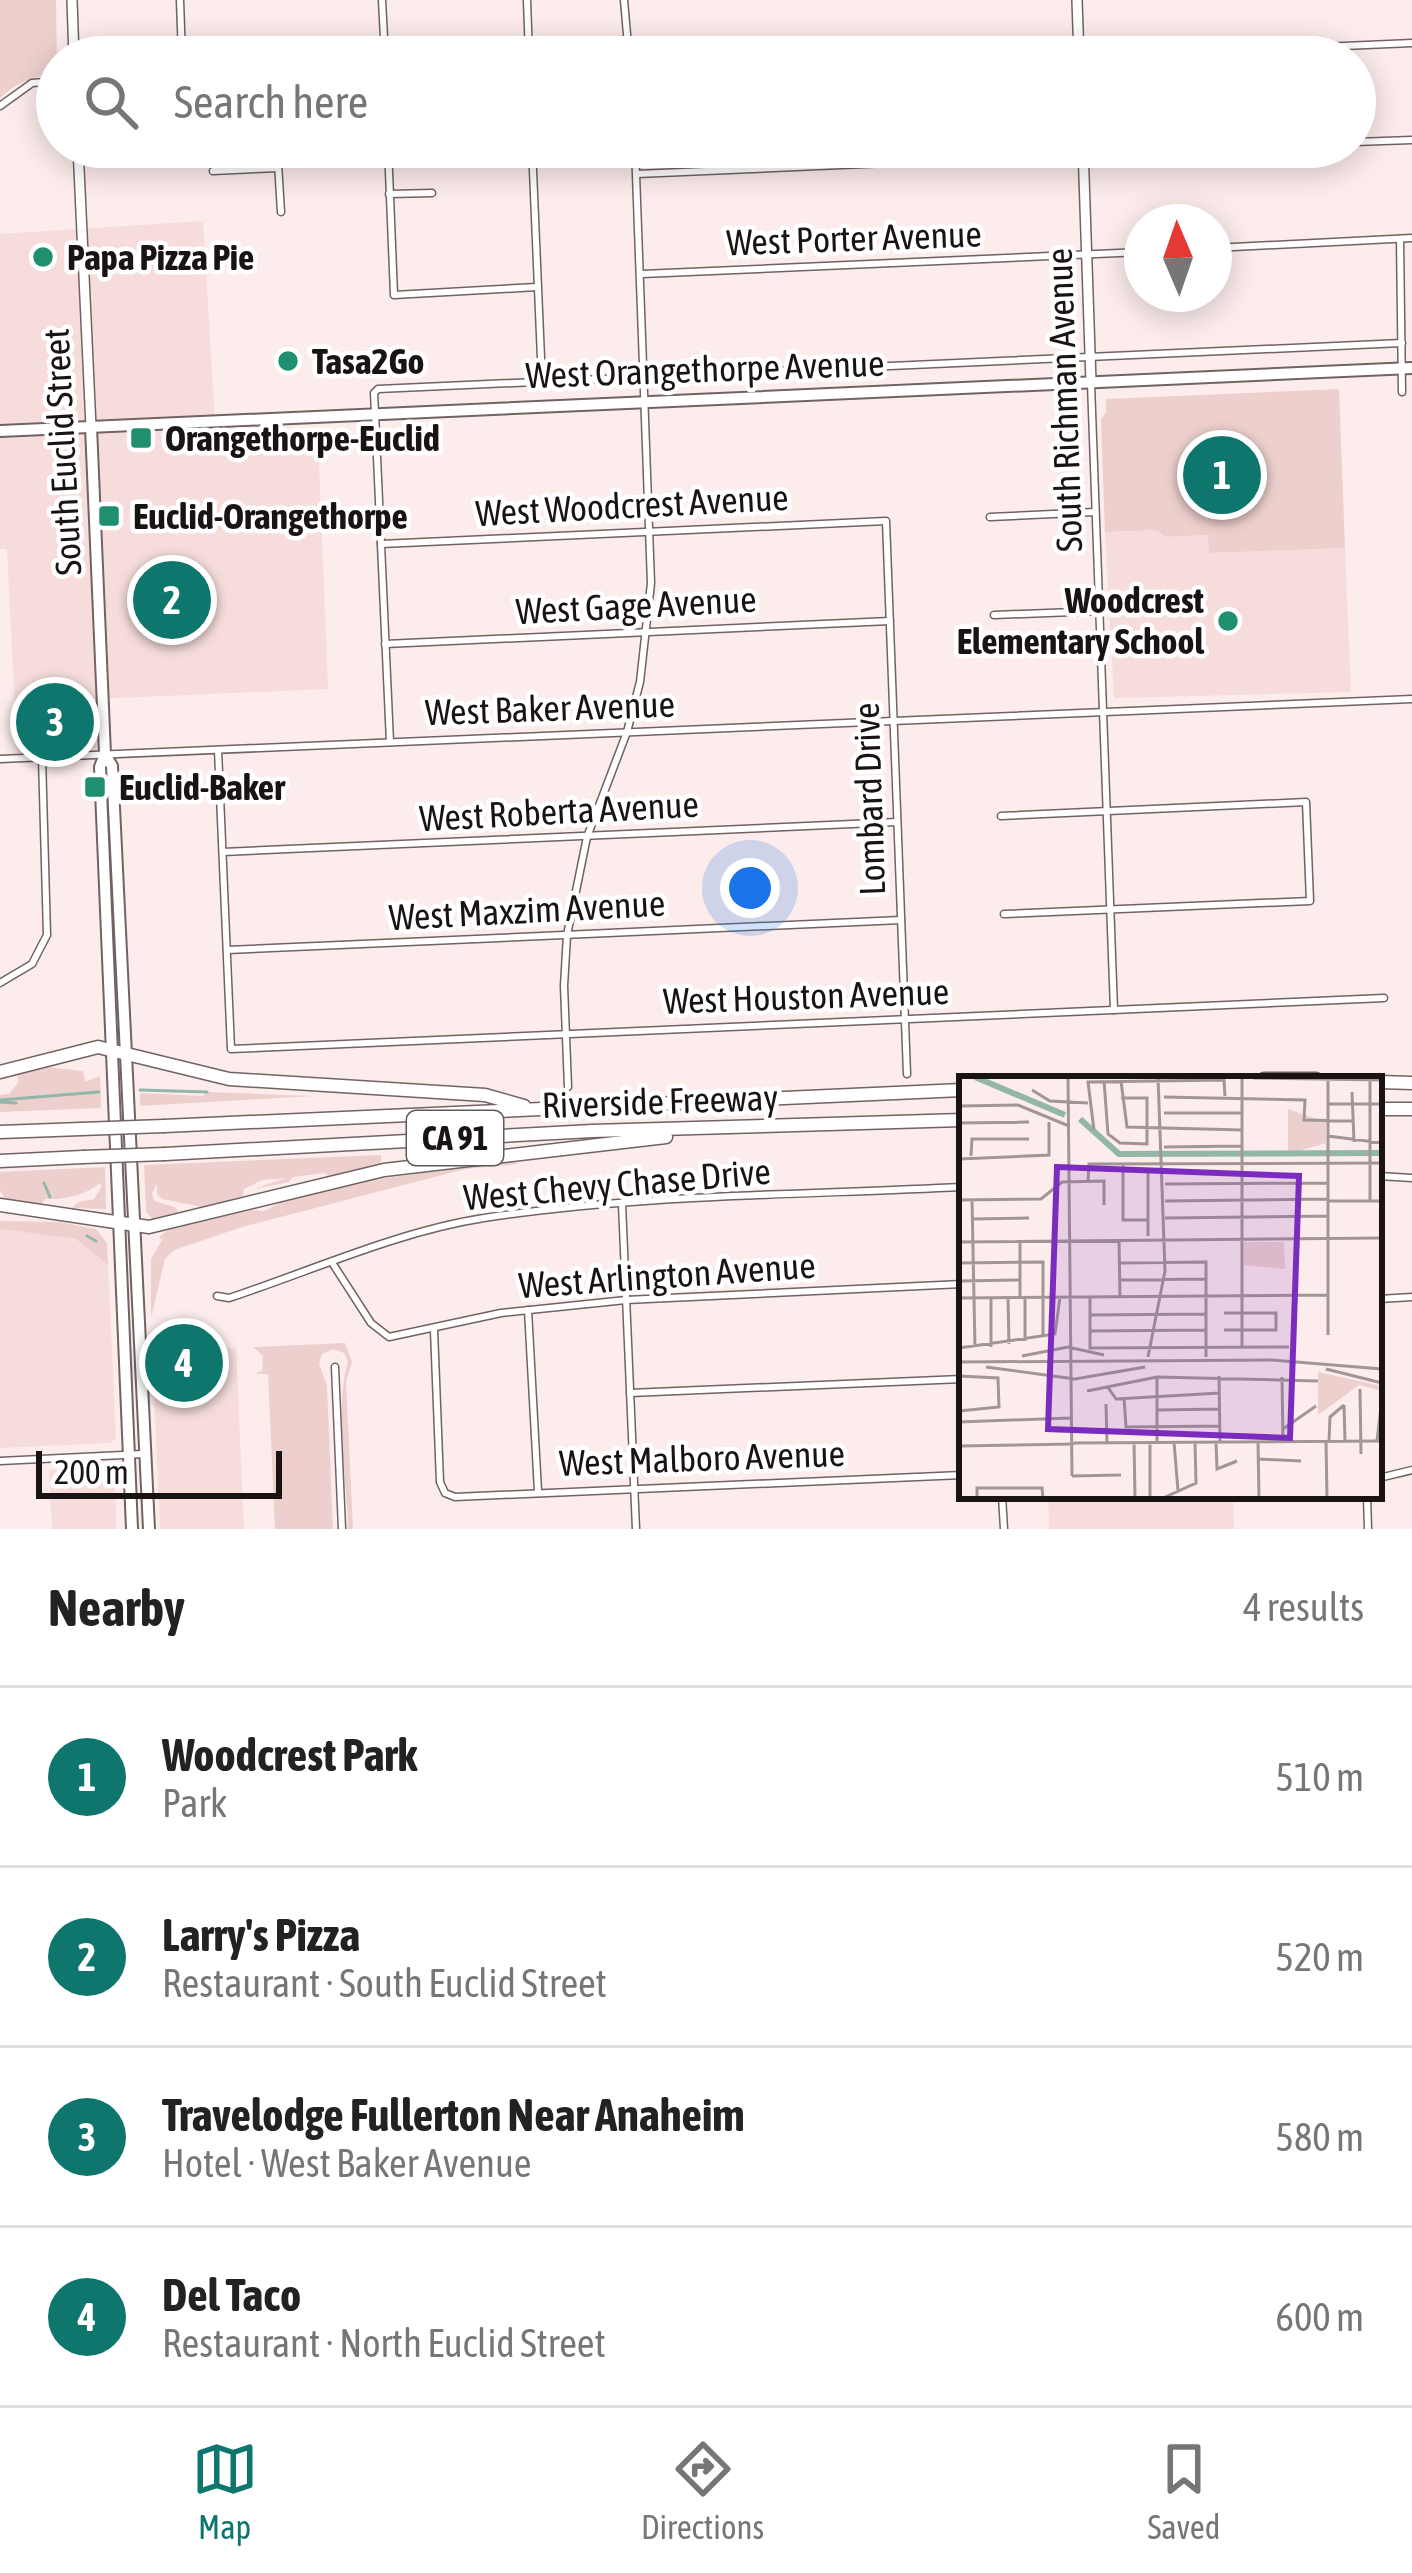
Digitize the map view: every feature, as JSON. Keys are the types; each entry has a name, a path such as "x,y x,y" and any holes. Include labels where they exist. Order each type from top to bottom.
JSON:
{"highway":[{"path":"0,1072 92,1048 110,1048 229,1079 484,1095 536,1110"},
{"path":"1382,1082 1412,1083"},
{"name":"Riverside Freeway","path":"0,1132 959,1090"},
{"path":"1382,1108 1412,1109"},
{"name":"Riverside Freeway","path":"0,1161 592,1131 959,1120"},
{"path":"0,1205 135,1228 384,1170 745,1129"}],"main road":[{"path":"71,0 73,36"},
{"path":"1077,0 1078,36"},
{"name":"South Euclid Street","path":"79,168 149,1529"},
{"name":"South Richman Avenue","path":"1083,168 1091,382"},
{"name":"West Orangethorpe Avenue","path":"0,430 1407,368"},
{"name":"South Euclid Street","path":"106,754 100,767 132,1529"}],"street":[{"path":"180,0 181,36"},
{"path":"382,0 384,36"},
{"path":"527,0 528,36"},
{"path":"624,0 627,36"},
{"path":"1376,45 1412,43"},
{"path":"0,106 36,83"},
{"path":"1376,141 1412,140"},
{"path":"212,170 278,168 281,212"},
{"path":"388,168 394,295 537,287"},
{"path":"533,168 542,382"},
{"path":"568,1087 567,935 587,838 640,682 651,583 637,168"},
{"path":"637,174 753,168"},
{"path":"389,194 431,193"},
{"path":"1232,247 1412,238"},
{"path":"1400,239 1402,343 1407,368 1402,392"},
{"name":"West Porter Avenue","path":"641,274 1124,253"},
{"path":"390,742 374,412 378,389 1402,343"},
{"name":"South Richman Avenue","path":"1091,382 1114,1010"},
{"path":"990,517 1095,512"},
{"name":"West Woodcrest Avenue","path":"381,544 886,521"},
{"name":"Lombard Drive","path":"886,521 907,1074"},
{"path":"994,615 1099,611"},
{"name":"West Gage Avenue","path":"386,644 890,621"},
{"name":"West Baker Avenue","path":"0,759 1412,699"},
{"path":"218,750 226,950"},
{"path":"0,983 32,964 47,935 42,757"},
{"path":"1001,816 1306,802 1310,901 1004,914"},
{"name":"West Roberta Avenue","path":"222,852 897,822"},
{"name":"West Maxzim Avenue","path":"226,950 901,920"},
{"name":"West Houston Avenue","path":"226,950 231,1049 1384,998"},
{"path":"1382,1176 1412,1178"},
{"name":"West Chevy Chase Drive","path":"217,1296 229,1298 388,1241 482,1218 622,1204 959,1187"},
{"path":"622,1204 636,1529"},
{"name":"West Arlington Avenue","path":"333,1264 380,1333 389,1337 528,1310 626,1300 959,1284"},
{"path":"1382,1299 1412,1297"},
{"path":"528,1310 538,1491"},
{"name":"West Malboro Avenue","path":"434,1330 440,1482 445,1493 455,1497 959,1475"},
{"path":"334,1367 342,1529"},
{"path":"630,1393 959,1379"},
{"path":"0,1461 146,1454"},
{"path":"1382,1477 1412,1470"},
{"path":"1002,1499 1004,1529"},
{"path":"1367,1499 1368,1529"}],"shaded area":[{"path":"0,0 56,0 56,36 36,36 36,78 0,98"},
{"path":"203,221 216,439 318,435 328,689 94,699 96,748 17,753 7,549 0,549 0,234"},
{"path":"1339,389 1345,548 1209,553 1208,535 1105,532 1101,420 1106,399"},
{"name":"Woodcrest Elementary School","path":"1157,530 1165,537 1209,535 1210,553 1345,548 1351,692 1114,698 1105,532"},
{"path":"47,1067 83,1071 85,1082 100,1076 101,1108 0,1112 0,1095 9,1094 18,1075"},
{"path":"207,1092 313,1096 140,1106 140,1093 203,1096"},
{"path":"381,1155 381,1165 329,1176 293,1177 289,1182 254,1189 286,1178 262,1180 244,1189 242,1197 202,1207 162,1199 157,1184 154,1201 175,1207 179,1213 153,1220 146,1211 144,1165"},
{"path":"514,1161 518,1164 465,1169 242,1227 174,1250 165,1259 151,1318 151,1259 162,1240 159,1237 168,1230 264,1211 283,1201 363,1181"},
{"path":"105,1167 106,1209 72,1208 94,1199 100,1183 74,1196 45,1199 41,1205 5,1199 0,1190 0,1172"},
{"path":"0,1221 59,1222 96,1229 107,1243 108,1265 76,1239 0,1229"},
{"path":"0,1229 76,1239 108,1265 116,1438 111,1443 0,1448"},
{"path":"345,1343 352,1362 346,1381 353,1529 348,1529 342,1422 344,1380 348,1362 344,1353 333,1349 322,1354 319,1363 327,1386 333,1529 275,1529 268,1374 254,1374 262,1371 263,1356 253,1347"},
{"path":"236,1348 244,1529 160,1529 152,1351"},
{"path":"115,1467 116,1529 52,1529 49,1470"},
{"path":"1048,1499 1233,1499 1234,1529 1049,1529"}],"waterway":[{"path":"140,1090 207,1092"},
{"path":"0,1100 99,1092"},
{"path":"0,1102 16,1103"},
{"path":"44,1183 50,1197"},
{"path":"87,1236 96,1241"}],"place":[{"name":"Papa Pizza Pie","path":"43,257"},
{"name":"Tasa2Go","path":"288,361"},
{"name":"Orangethorpe-Euclid","path":"141,438"},
{"name":"Woodcrest Park","path":"1222,475"},
{"name":"Euclid-Orangethorpe","path":"109,516"},
{"name":"Larry's Pizza","path":"172,600"},
{"name":"Woodcrest Elementary School","path":"1228,621"},
{"name":"Travelodge Fullerton Near Anaheim","path":"55,722"},
{"name":"Euclid-Baker","path":"95,787"},
{"name":"Del Taco","path":"184,1363"}]}
